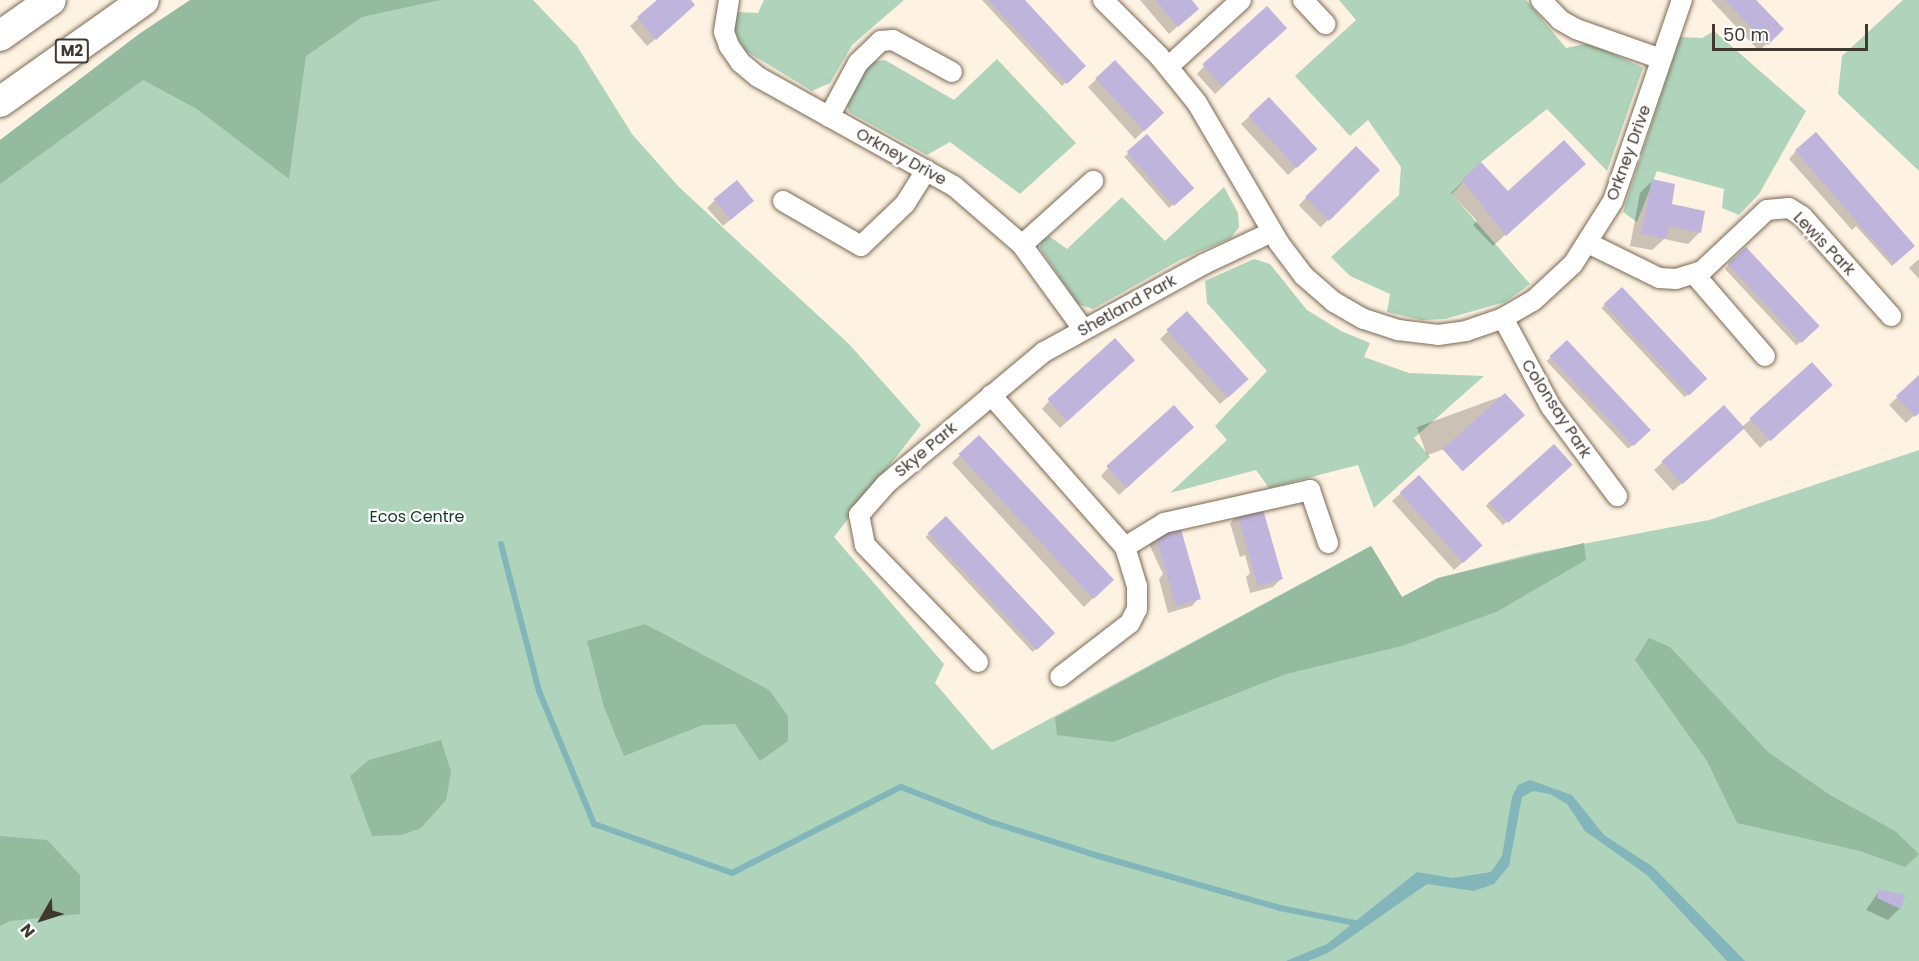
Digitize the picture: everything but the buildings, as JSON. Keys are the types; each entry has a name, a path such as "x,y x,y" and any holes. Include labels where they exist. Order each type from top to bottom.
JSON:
{"highway":[{"path":"0,36 51,0"},
{"name":"M2","path":"0,102 144,0"}],"street":[{"name":"Orkney Drive","path":"729,0 724,32 737,58 758,77 954,186 1022,245 1083,329"},
{"name":"Orkney Drive","path":"1103,0 1168,67 1203,112 1272,232 1295,265 1323,294 1354,314 1384,326 1413,333 1447,335 1503,318 1547,290 1588,243 1614,201 1682,0"},
{"path":"1168,67 1241,0"},
{"path":"1303,0 1325,24"},
{"path":"1541,0 1560,20 1576,29 1661,59"},
{"path":"829,117 858,63 881,41 893,40 952,72"},
{"path":"783,201 861,246 905,204 926,170"},
{"path":"1022,245 1093,181"},
{"name":"Lewis Park","path":"1695,275 1764,212 1789,208 1812,227 1891,316"},
{"name":"Shetland Park","path":"991,395 1044,351 1204,264 1272,232"},
{"path":"1588,243 1659,278 1676,279 1695,275 1765,356"},
{"name":"Colonsay Park","path":"1503,318 1551,407 1617,496"},
{"path":"991,395 1125,547 1138,593 1135,615 1060,677"},
{"name":"Skye Park","path":"978,662 865,545 859,515 886,484 991,395"},
{"path":"1125,547 1164,523 1310,490 1328,543"}],"green space":[{"path":"190,0 440,0 362,17 306,56 289,179 197,109 143,80 0,184 0,140 139,34"},
{"name":"Ecos Centre","path":"216,0 533,0 577,46 632,134 679,187 849,344 921,425 834,537 944,664 935,683 992,750 1371,546 1402,597 1438,578 1535,553 1709,520 1919,450 1919,961 0,961 0,142"},
{"path":"764,0 904,0 852,45 830,83 812,91 746,51 734,31 736,12 758,13"},
{"path":"1339,0 1526,0 1566,48 1590,43 1643,68 1607,171 1547,109 1481,162 1452,194 1530,284 1505,302 1445,319 1421,320 1387,312 1390,294 1350,276 1331,257 1399,195 1401,167 1368,120 1350,136 1295,76 1356,20"},
{"path":"1903,0 1919,0 1919,171 1838,94 1842,56"},
{"path":"1714,31 1806,111 1759,194 1739,215 1722,208 1724,189 1657,171 1637,222 1623,212 1680,37 1702,38"},
{"path":"997,59 1076,143 1020,194 950,142 927,155 849,112 846,101 867,63 885,60 954,100"},
{"path":"1224,187 1238,213 1239,227 1231,238 1180,260 1093,309 1078,304 1040,248 1041,241 1049,236 1067,249 1122,197 1165,241"},
{"path":"1254,259 1270,264 1307,310 1341,331 1370,343 1364,357 1409,373 1484,376 1414,438 1430,457 1374,508 1358,465 1269,488 1256,470 1170,493 1227,440 1215,426 1267,371 1207,303 1205,281"},
{"path":"1584,543 1586,560 1496,612 1402,646 1286,674 1113,742 1057,735 1055,718 1371,546 1402,597 1438,578"},
{"path":"645,624 769,690 788,716 788,741 760,761 735,724 703,725 624,756 604,707 587,641"},
{"path":"1649,638 1670,647 1768,752 1830,795 1895,831 1919,854 1905,867 1860,851 1737,823 1707,761 1635,660"},
{"path":"441,740 451,772 446,800 421,828 402,835 372,836 350,776 369,760"},
{"path":"0,836 47,840 80,875 80,914 10,921 0,926"}],"water":[{"path":"1530,780 1572,795 1604,835 1653,867 1745,961 1727,961 1647,875 1585,831 1567,804 1550,794 1533,791 1522,797 1509,866 1494,884 1474,891 1427,884 1328,953 1308,961 1286,961 1327,944 1417,872 1453,878 1491,872 1502,856 1512,797 1518,785"}],"waterway":[{"path":"501,544 539,691 594,824 732,873 901,787 991,822 1095,855 1280,908 1360,924"}]}
